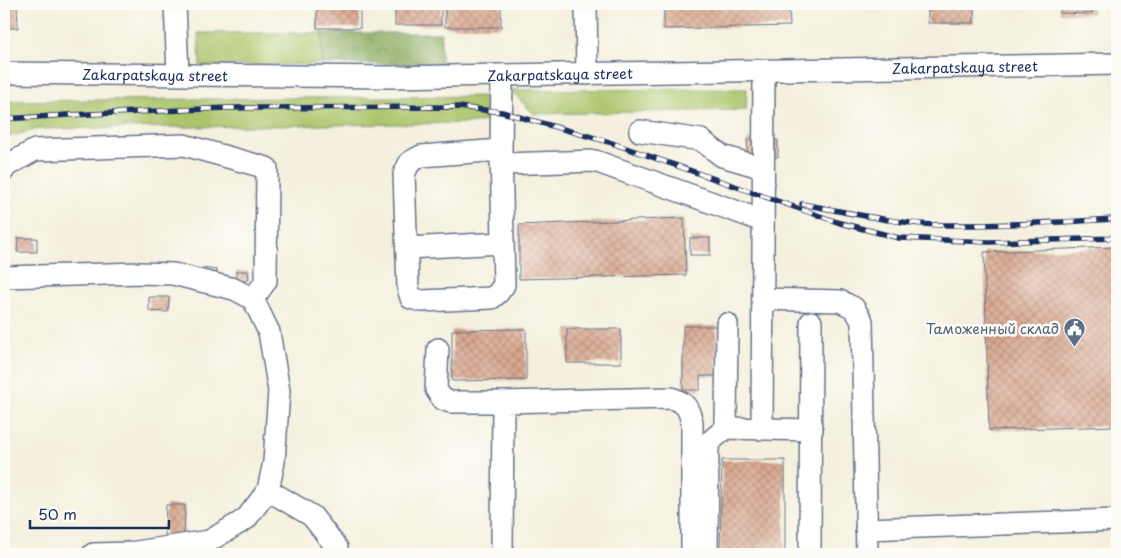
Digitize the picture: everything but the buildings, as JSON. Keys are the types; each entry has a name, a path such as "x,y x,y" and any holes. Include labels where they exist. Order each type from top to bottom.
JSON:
{"street":[{"path":"175,4 178,74"},
{"path":"586,4 588,74"},
{"name":"Zakarpatskaya street","path":"4,72 391,77 1117,64"},
{"path":"762,428 764,71"},
{"path":"502,75 501,157 504,285 492,298 422,301 411,298 408,288 404,174 410,162 421,156 501,157 595,161 763,220"},
{"path":"640,131 702,140 722,156 763,168"},
{"path":"4,170 6,166 35,150 184,145 267,168 266,281 253,299"},
{"path":"407,248 503,243"},
{"path":"4,277 141,273 173,274 234,289 253,299 269,332 279,391 274,462 268,490 246,519 209,541 124,554 93,554"},
{"path":"763,299 840,301 854,308 862,321 867,554"},
{"path":"810,554 811,322"},
{"path":"726,428 727,324"},
{"path":"438,350 436,389 442,399 451,402 671,398 682,402 689,410 692,422 692,554"},
{"path":"502,554 503,402"},
{"path":"707,554 708,443 726,428 812,430"},
{"path":"268,490 312,516 337,548 335,554"},
{"path":"866,529 1117,520"}],"green space":[{"path":"198,33 322,33 322,64 200,66"},
{"path":"322,33 441,33 441,64 322,64"},
{"path":"747,89 746,110 534,114 510,90"},
{"path":"490,96 493,118 476,123 38,129 4,138 4,101"}],"railway":[{"path":"4,119 227,108 458,107 502,112 609,142 840,223 899,238 989,242 1117,238"},
{"path":"802,204 889,220 942,225 1117,219"}],"place":[{"name":"Таможенный склад","path":"1075,347"}]}
